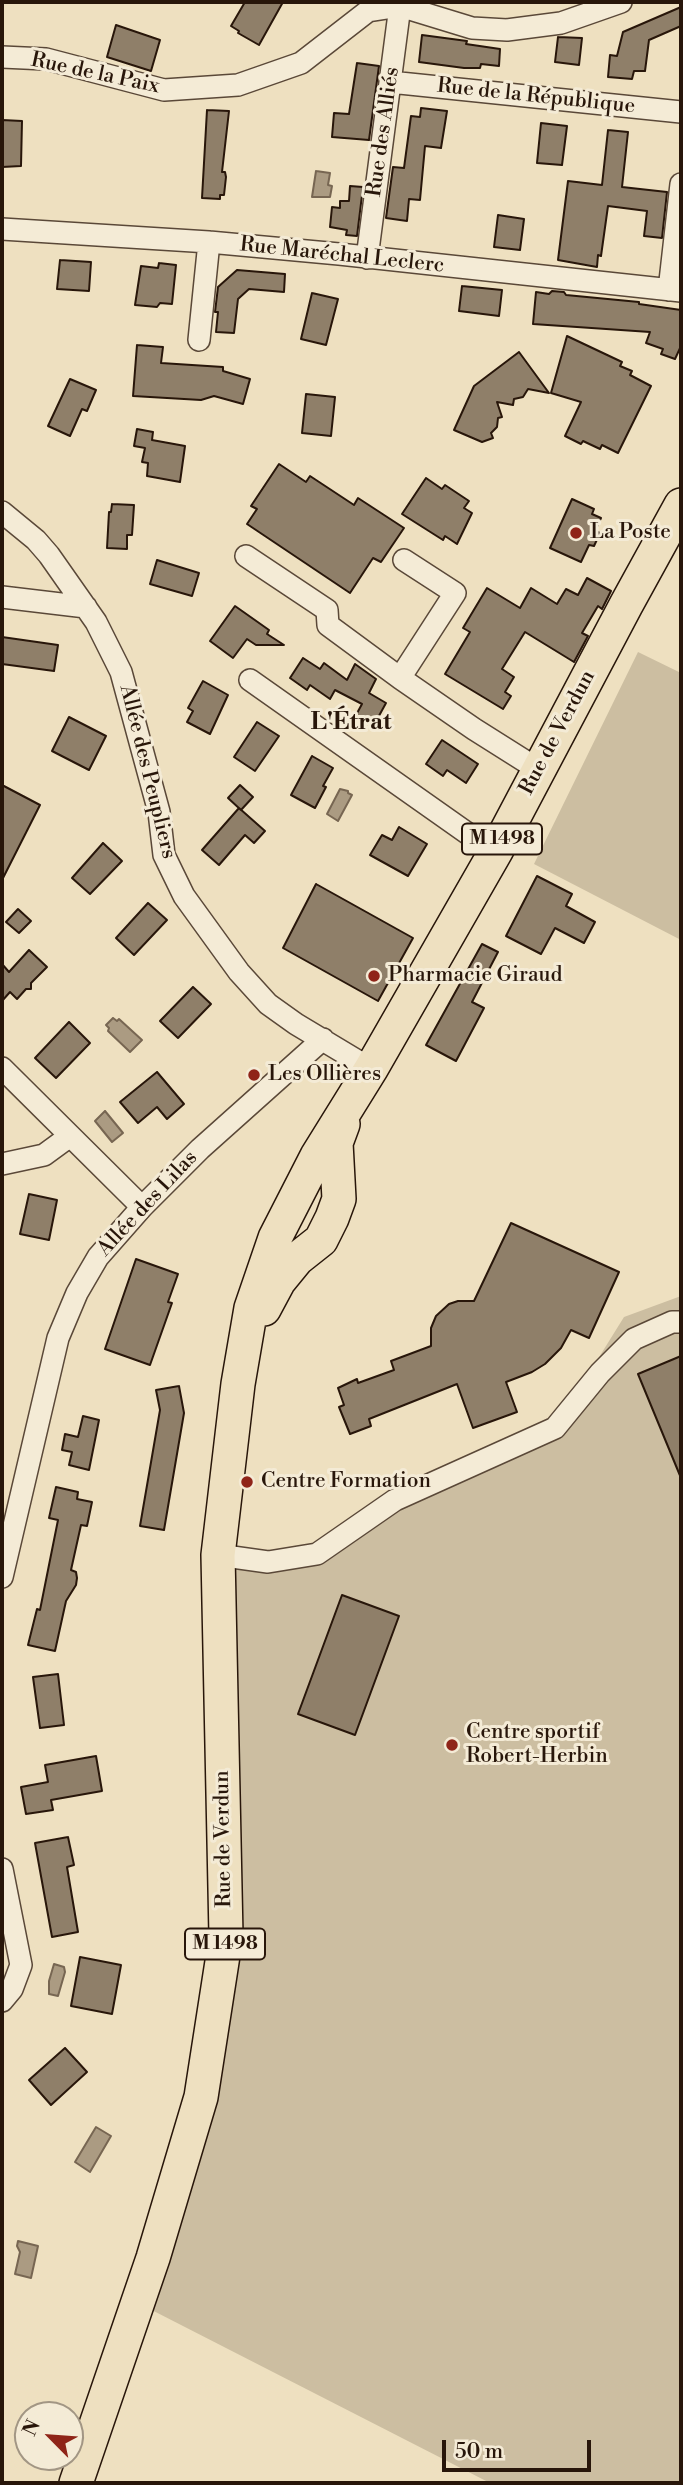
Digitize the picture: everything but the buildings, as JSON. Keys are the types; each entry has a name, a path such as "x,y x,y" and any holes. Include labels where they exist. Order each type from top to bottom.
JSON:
{"main road":[{"name":"Rue de Verdun","path":"76,2483 153,2258 201,2096 226,1936 218,1555 238,1384 251,1308 275,1238 317,1156 350,1105 496,851 625,604 681,505"}],"street":[{"name":"Rue de la Paix","path":"2,57 46,59 164,90 238,85 302,64 368,10 400,6 472,28 507,30 561,23 621,2"},
{"name":"Rue des Alliés","path":"367,258 400,6"},
{"name":"Rue de la République","path":"390,82 681,112"},
{"path":"675,290 681,184"},
{"name":"Rue Maréchal Leclerc","path":"2,229 209,243 675,290"},
{"path":"199,340 209,243"},
{"name":"Allée des Peupliers","path":"2,512 36,540 86,607 121,672 159,811 164,855 184,897 239,972 268,1003 296,1024 371,1069"},
{"path":"246,556 327,610 328,625 400,678 539,770"},
{"path":"400,678 455,593 404,560"},
{"path":"2,597 86,607"},
{"path":"250,680 496,851"},
{"name":"Allée des Lilas","path":"2,1577 58,1338 77,1293 98,1257 142,1207 200,1149 323,1039"},
{"path":"2,1068 142,1207"},
{"path":"2,1164 44,1155 70,1136"},
{"path":"218,1555 268,1562 317,1555 395,1500 555,1428 600,1373 634,1339 672,1322 681,1322"},
{"path":"2,1870 21,1965 12,1989 2,2001"}],"shaded area":[{"path":"316,171 330,173 330,197 312,197"},
{"path":"638,652 681,673 681,940 534,864"},
{"path":"340,789 352,795 338,821 327,814"},
{"path":"113,1018 117,1021 119,1019 142,1040 130,1052 108,1031 106,1025"},
{"path":"105,1111 123,1133 112,1142 95,1121"},
{"name":"Centre sportif Robert-Herbin","path":"681,1296 681,2483 490,2483 138,2303 226,1936 218,1555 317,1554 395,1500 555,1428 624,1317"},
{"path":"54,1964 64,1967 65,1972 58,1996 49,1994 49,1981"},
{"path":"96,2127 111,2136 90,2172 75,2162"},
{"path":"18,2241 38,2246 31,2278 15,2274 20,2252"}],"place":[{"name":"La Poste","path":"576,533"},
{"name":"Pharmacie Giraud","path":"374,976"},
{"name":"Les Ollières","path":"254,1075"},
{"name":"Centre Formation","path":"247,1482"},
{"name":"Centre sportif Robert-Herbin","path":"452,1745"}],"district":[{"name":"L'Étrat","path":"351,723"}]}
